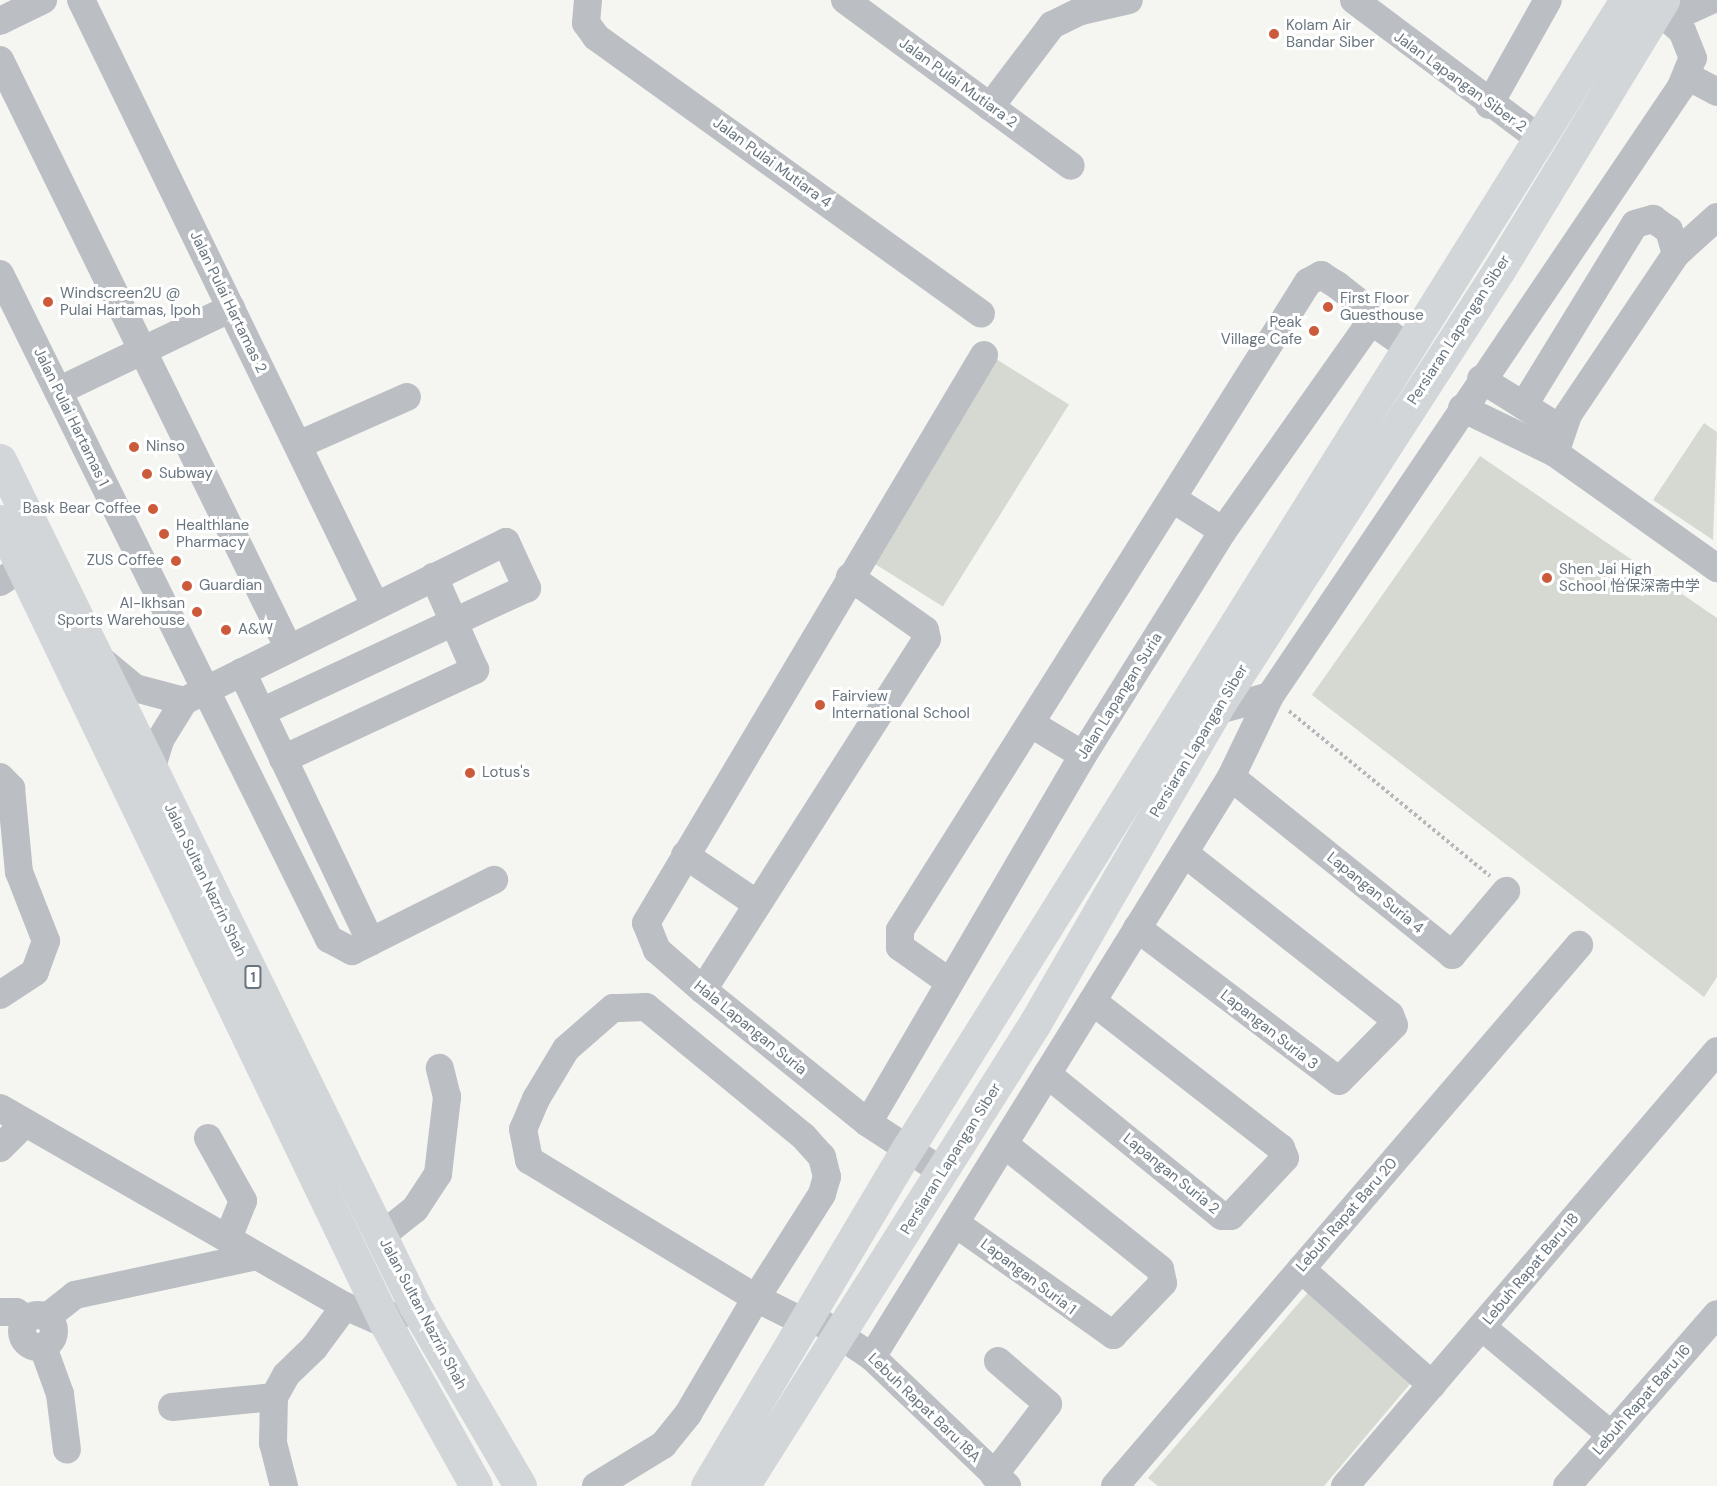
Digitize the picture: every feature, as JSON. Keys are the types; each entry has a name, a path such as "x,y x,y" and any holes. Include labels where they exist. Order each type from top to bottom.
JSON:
{"main road":[{"name":"Persiaran Lapangan Siber","path":"743,1486 943,1172 1178,743 1408,347 1626,0"},
{"name":"Persiaran Lapangan Siber","path":"707,1486 908,1148 1178,743 1215,711 1655,7"},
{"name":"Jalan Sultan Nazrin Shah","path":"0,460 415,1306 520,1486"},
{"name":"Jalan Sultan Nazrin Shah","path":"0,521 12,575 386,1324 470,1484"}],"street":[{"path":"0,21 43,0"},
{"name":"Jalan Pulai Hartamas 2","path":"81,0 375,605"},
{"name":"Jalan Pulai Mutiara 4","path":"588,0 586,23 596,37 981,314"},
{"name":"Jalan Pulai Mutiara 2","path":"845,0 1071,166"},
{"path":"990,107 1052,25 1081,11 1129,0"},
{"name":"Jalan Lapangan Siber 2","path":"1354,0 1489,105 1540,139"},
{"path":"1489,105 1548,0"},
{"path":"1655,7 1685,14 1711,0"},
{"path":"872,1357 1231,777 1270,696 1480,379 1687,76 1693,58 1682,31 1655,7"},
{"path":"0,60 289,648"},
{"path":"1687,76 1717,92"},
{"path":"1558,441 1676,254 1717,217"},
{"path":"1524,405 1635,224 1653,219 1669,230 1676,254"},
{"name":"Jalan Pulai Hartamas 1","path":"0,274 58,391 196,695 329,939 352,951 371,942"},
{"path":"948,981 900,947 900,930 1033,725 1308,282 1321,276 1337,285 1370,311 1371,321 1408,347"},
{"path":"58,391 231,308"},
{"name":"Jalan Lapangan Suria","path":"868,1123 948,981 1083,755 1223,531 1371,321"},
{"path":"757,904 685,855 984,355"},
{"path":"1480,379 1524,405 1558,441 1717,568"},
{"path":"298,445 407,397"},
{"path":"1462,408 1558,441"},
{"path":"1173,499 1223,531"},
{"path":"151,770 160,740 196,695 506,542 527,588 261,712"},
{"path":"283,759 475,670 434,577"},
{"path":"703,990 927,639 925,630 850,577"},
{"path":"94,651 135,688 196,695"},
{"path":"242,672 371,942 494,880"},
{"path":"1215,711 1270,696"},
{"path":"1033,725 1083,755"},
{"path":"0,777 11,788 19,872 46,942 34,972 0,995"},
{"name":"Lapangan Suria 4","path":"1231,777 1452,955 1506,891"},
{"name":"Lapangan Suria 3","path":"1137,928 1339,1081 1394,1025 1390,1016 1184,853"},
{"name":"Hala Lapangan Suria","path":"685,855 646,923 657,950 868,1123 943,1172"},
{"name":"Lebuh Rapat Baru 20","path":"1115,1486 1579,945"},
{"name":"Lapangan Suria 2","path":"1047,1074 1227,1217 1285,1152 1092,1001"},
{"name":"Lebuh Rapat Baru 18A","path":"756,1298 822,1194 827,1177 822,1157 646,1007 613,1008 566,1049 536,1099 523,1129 529,1160 756,1298 841,1335 872,1357 1001,1481"},
{"name":"Lebuh Rapat Baru 18","path":"1345,1486 1717,1051"},
{"path":"381,1236 415,1209 438,1174 447,1097 440,1068"},
{"path":"0,1108 229,1236 257,1256 345,1306 386,1324 415,1306"},
{"path":"0,1148 25,1123"},
{"path":"208,1138 243,1200 229,1236"},
{"name":"Lapangan Suria 1","path":"955,1223 1102,1331 1122,1331 1164,1276 1004,1144"},
{"path":"66,1450 60,1394 43,1347 24,1340 24,1316 75,1295 257,1256"},
{"path":"1301,1269 1432,1385"},
{"path":"596,1486 663,1445 688,1414 756,1298"},
{"path":"284,1486 273,1443 274,1397 345,1306"},
{"name":"Lebuh Rapat Baru 16","path":"1567,1486 1717,1314"},
{"path":"1482,1327 1611,1435"},
{"path":"998,1360 1048,1404 1001,1481"},
{"path":"172,1407 274,1397"}],"path":[{"path":"1270,696 1506,891"}],"shaded area":[{"path":"996,359 1069,405 943,606 870,561"},
{"path":"1704,423 1717,432 1713,540 1653,500"},
{"name":"Shen Jai High School 怡保深斋中学","path":"1480,456 1717,618 1717,977 1704,997 1312,695"},
{"path":"1311,1289 1415,1378 1324,1486 1158,1486 1148,1478"}],"place":[{"name":"Kolam Air Bandar Siber","path":"1274,34"},
{"name":"Windscreen2U @ Pulai Hartamas, Ipoh","path":"48,302"},
{"name":"First Floor Guesthouse","path":"1328,307"},
{"name":"Peak Village Cafe","path":"1314,331"},
{"name":"Ninso","path":"134,447"},
{"name":"Subway","path":"147,474"},
{"name":"Bask Bear Coffee","path":"153,509"},
{"name":"Healthlane Pharmacy","path":"164,534"},
{"name":"ZUS Coffee","path":"176,561"},
{"name":"Shen Jai High School 怡保深斋中学","path":"1547,578"},
{"name":"Guardian","path":"187,586"},
{"name":"Al-Ikhsan Sports Warehouse","path":"197,612"},
{"name":"A&W","path":"226,630"},
{"name":"Fairview International School","path":"820,705"},
{"name":"Lotus's","path":"470,773"}]}
